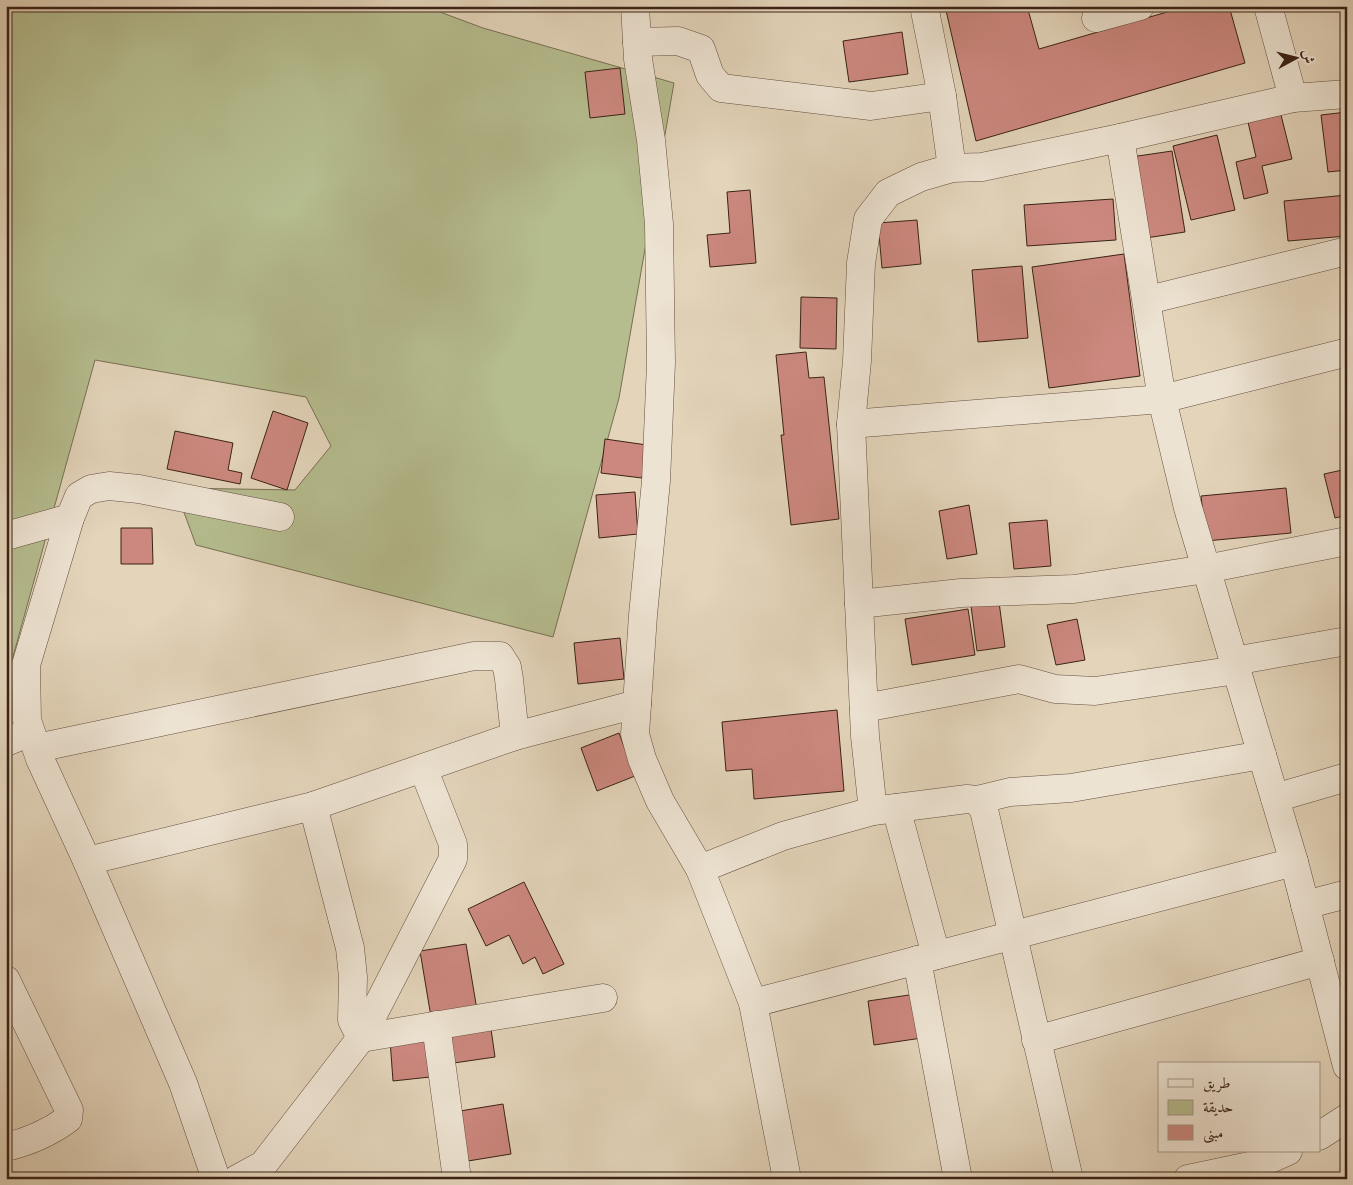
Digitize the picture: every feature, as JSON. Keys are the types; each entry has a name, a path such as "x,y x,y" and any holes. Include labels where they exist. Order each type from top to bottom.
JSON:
{"street":[{"path":"634,6 659,224 661,363 656,481 636,734 642,758 660,801 700,869 754,1003 786,1179"},
{"path":"924,6 942,96 952,168"},
{"path":"1096,18 1140,6"},
{"path":"1268,6 1293,98"},
{"path":"637,42 678,41 701,49 710,75 721,88 871,106 942,96"},
{"path":"958,1179 926,958 884,810 864,708 851,424 857,361 861,263 868,219 888,193 921,177 952,168 982,166 1120,138 1293,98 1347,94"},
{"path":"1120,138 1148,300 1162,399 1188,508 1294,862 1347,1066"},
{"path":"1148,300 1347,250"},
{"path":"851,424 1162,399 1344,353"},
{"path":"216,1179 183,1083 87,861 24,741 27,720 26,665 70,518 79,496 91,489 109,486 139,489 280,517"},
{"path":"6,536 70,518"},
{"path":"859,604 961,593 1074,589 1206,569 1347,541"},
{"path":"864,708 1019,679 1067,691 1095,691 1235,666 1347,641"},
{"path":"24,741 474,656 500,656 507,666 515,736"},
{"path":"87,861 313,806 515,736 637,704"},
{"path":"700,869 783,836 884,810 967,799 977,800 1010,792 1071,788 1262,755"},
{"path":"237,1179 263,1165 361,1038 453,859 453,844 423,768"},
{"path":"1275,798 1347,778"},
{"path":"977,800 984,810 1069,1179"},
{"path":"313,806 350,948 353,977 352,1020 361,1038"},
{"path":"754,1003 1294,862"},
{"path":"1305,905 1347,894"},
{"path":"1036,1040 1320,961"},
{"path":"6,1147 35,1138 61,1124 68,1119 69,1113 66,1100 9,994"},
{"path":"361,1038 603,998"},
{"path":"436,1025 457,1179"},
{"path":"1320,1135 1347,1118"},
{"path":"1188,1179 1259,1164 1286,1152"}],"green space":[{"path":"6,6 424,6 483,28 674,83 619,398 553,637 196,545 175,488 295,490 331,446 306,397 95,360 6,682"}],"building":[{"path":"945,6 1027,6 1039,49 1188,6 1229,6 1245,63 976,141"},
{"path":"902,32 908,74 849,82 843,41"},
{"path":"620,68 625,114 590,118 585,72"},
{"path":"1347,112 1347,170 1328,172 1321,115"},
{"path":"1281,115 1292,159 1262,166 1268,193 1244,199 1236,162 1256,157 1248,122"},
{"path":"1217,135 1235,210 1191,220 1173,146"},
{"path":"1172,151 1185,232 1146,238 1131,157"},
{"path":"750,190 756,263 710,267 707,235 730,233 727,192"},
{"path":"1347,195 1347,236 1288,241 1284,201"},
{"path":"1113,199 1116,240 1027,246 1024,205"},
{"path":"917,220 921,264 882,268 878,223"},
{"path":"1124,254 1140,376 1049,388 1032,267"},
{"path":"1022,266 1028,338 978,342 972,270"},
{"path":"801,297 837,298 836,349 800,348"},
{"path":"806,352 809,378 824,377 839,519 791,525 781,435 784,435 776,355"},
{"path":"273,411 308,423 287,490 251,478"},
{"path":"175,431 233,443 228,470 242,473 240,484 167,469"},
{"path":"605,439 647,445 642,478 601,473"},
{"path":"1347,469 1347,515 1335,518 1324,474"},
{"path":"1286,488 1291,533 1206,541 1201,496"},
{"path":"635,492 638,534 599,538 596,495"},
{"path":"969,505 977,554 947,559 939,511"},
{"path":"1047,520 1051,566 1014,569 1009,523"},
{"path":"121,528 152,528 153,564 121,564"},
{"path":"999,602 1005,647 977,651 971,606"},
{"path":"968,609 975,655 912,665 905,619"},
{"path":"1077,619 1085,660 1056,665 1047,625"},
{"path":"620,638 624,679 578,684 574,643"},
{"path":"837,710 844,791 754,799 752,769 726,771 722,722"},
{"path":"619,733 635,776 597,791 581,748"},
{"path":"524,882 564,964 543,974 535,957 523,964 509,935 486,946 468,909"},
{"path":"466,944 477,1010 431,1017 420,951"},
{"path":"916,994 922,1038 874,1045 868,1001"},
{"path":"490,1022 495,1057 447,1064 441,1029"},
{"path":"427,1036 430,1077 393,1081 390,1040"},
{"path":"503,1104 511,1154 468,1161 460,1111"}]}
